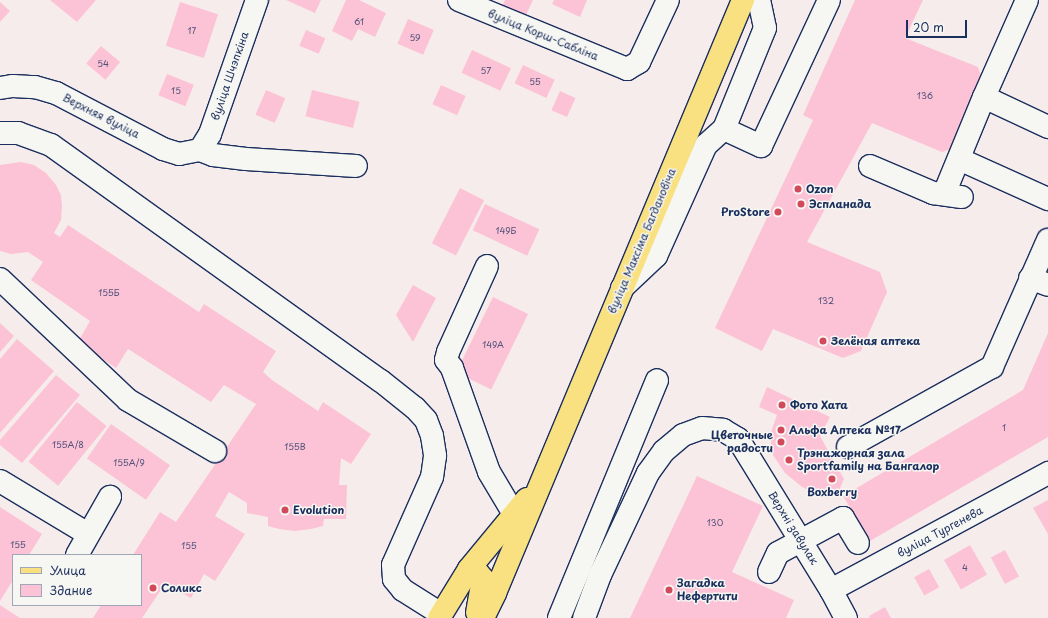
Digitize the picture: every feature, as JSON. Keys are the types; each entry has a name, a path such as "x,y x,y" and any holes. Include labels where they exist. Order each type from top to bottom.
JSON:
{"main road":[{"name":"вуліца Максіма Багдановіча","path":"483,618 495,593 743,0"},
{"name":"вуліца Максіма Багдановіча","path":"440,616 469,569 541,483"},
{"path":"469,569 478,573 483,579 475,618"}],"street":[{"name":"вуліца Шчэпкіна","path":"200,150 210,134 257,0"},
{"name":"вуліца Корш-Сабліна","path":"459,0 627,69 639,62 668,0"},
{"path":"622,288 656,256 706,145 724,129 765,28 759,0"},
{"path":"724,129 761,146 829,0"},
{"path":"870,166 933,193 953,196 959,159 984,97 1017,44 1027,0"},
{"name":"Верхняя вуліца","path":"0,88 13,86 35,87 56,93 163,149 179,154 200,150"},
{"path":"984,97 1048,127"},
{"path":"0,133 18,133 51,145 375,377 415,408 426,420 432,436 435,456 432,477 392,565 394,579 403,590 440,616"},
{"path":"200,150 212,155 246,159 356,166"},
{"path":"959,159 1048,199"},
{"path":"848,447 992,366 1039,281 1048,240"},
{"path":"487,266 448,352 446,360 452,368 489,472 514,514"},
{"path":"0,278 128,400 214,451"},
{"path":"559,618 657,380"},
{"name":"Верхні завулак","path":"584,618 600,575 648,473 664,451 683,435 702,428 724,430 738,440 831,590 846,618"},
{"name":"вуліца Тургенева","path":"831,590 1048,473"},
{"path":"0,480 88,534"},
{"path":"78,554 110,497"},
{"path":"769,572 778,554 843,518 858,543"}],"building":[{"path":"50,0 96,0 77,22"},
{"path":"286,0 321,0 315,13"},
{"path":"346,0 359,0 386,13 375,37 358,29 352,41 332,31"},
{"path":"505,0 533,0 525,17 502,6"},
{"path":"554,0 587,0 580,17 552,4"},
{"path":"855,0 923,0 905,38 978,67 985,87 959,146 942,152 872,123 807,242 880,272 887,292 861,351 843,358 773,329 762,351 715,328 813,120 803,115"},
{"path":"0,2 10,11 0,22"},
{"path":"180,2 218,14 204,58 166,46"},
{"path":"408,19 434,30 423,55 397,44"},
{"path":"306,30 325,38 319,54 299,46"},
{"path":"101,46 120,62 105,80 86,64"},
{"path":"472,50 511,68 500,91 461,73"},
{"path":"523,65 555,80 546,98 515,83"},
{"path":"167,74 194,85 185,106 158,95"},
{"path":"441,85 466,96 457,115 432,104"},
{"path":"266,90 285,98 275,123 255,115"},
{"path":"312,90 360,102 353,128 305,116"},
{"path":"560,91 576,98 567,117 551,110"},
{"path":"21,162 34,165 46,173 56,185 61,195 62,207 61,220 54,233 60,237 68,225 199,312 204,304 276,351 263,372 272,380 318,411 323,402 371,434 351,464 341,458 339,485 347,485 346,519 324,519 323,526 311,529 295,531 279,529 268,526 268,517 247,513 247,503 229,492 215,516 245,534 215,581 204,574 191,598 165,584 142,618 93,618 100,606 142,606 142,554 134,554 160,512 176,522 256,404 224,385 211,402 128,349 116,368 78,342 90,321 31,280 43,262 28,252 11,254 0,251 0,165"},
{"path":"460,188 484,200 456,256 432,243"},
{"path":"485,204 539,229 527,256 473,230"},
{"path":"413,285 436,298 413,342 396,315"},
{"path":"493,297 528,314 491,390 456,372"},
{"path":"0,323 14,336 0,352"},
{"path":"1048,333 1048,437 870,541 843,496 1023,390"},
{"path":"17,339 54,371 0,433 0,359"},
{"path":"56,375 80,395 22,463 0,445 0,440"},
{"path":"767,387 830,417 820,436 844,479 837,495 827,498 802,487 785,473 773,455 770,435 777,415 759,407"},
{"path":"77,402 107,426 58,486 29,462"},
{"path":"111,424 170,465 146,500 87,458"},
{"path":"697,476 763,506 732,572 794,600 786,618 630,618"},
{"path":"1048,500 1048,534 1033,508"},
{"path":"0,507 42,534 30,554 12,554 12,582 0,601"},
{"path":"970,545 987,574 961,589 944,560"},
{"path":"1005,550 1019,576 1005,584 991,558"},
{"path":"929,569 939,587 924,596 914,577"},
{"path":"0,605 20,618 0,618"},
{"path":"885,607 891,618 870,618 869,616"}],"place":[{"name":"Ozon","path":"798,189"},
{"name":"Эспланада","path":"801,204"},
{"name":"ProStore","path":"778,212"},
{"name":"Зелёная аптека","path":"823,341"},
{"name":"Фото Хата","path":"782,405"},
{"name":"Альфа Аптека №17","path":"781,430"},
{"name":"Цветочные радости","path":"781,442"},
{"name":"Трэнажорная зала Sportfamily на Бангалор","path":"789,460"},
{"name":"Boxberry","path":"832,479"},
{"name":"Evolution","path":"285,510"},
{"name":"Соликс","path":"153,588"},
{"name":"Загадка Нефертити","path":"669,590"}]}
